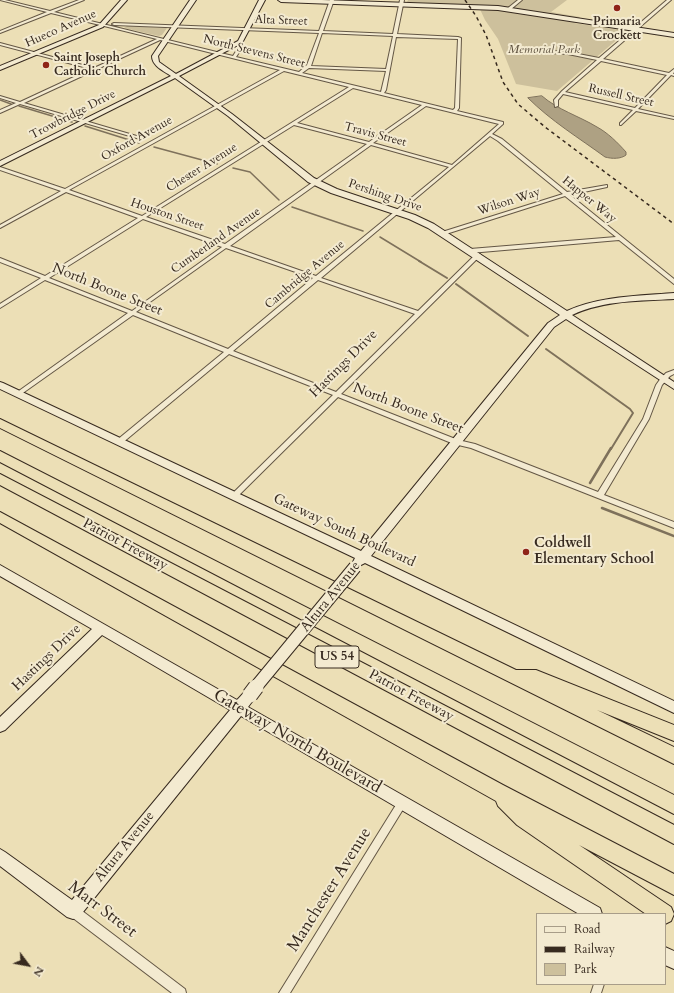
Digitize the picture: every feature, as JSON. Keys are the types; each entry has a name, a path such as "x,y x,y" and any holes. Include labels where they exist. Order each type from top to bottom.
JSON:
{"highway":[{"path":"0,423 674,756"},
{"name":"Patriot Freeway","path":"0,456 674,805"},
{"name":"Patriot Freeway","path":"0,479 674,835"},
{"path":"0,517 496,791 674,885"},
{"path":"513,677 536,677 674,733"},
{"path":"496,791 524,819 664,913"},
{"path":"666,915 674,921"}],"main road":[{"name":"Hueco Avenue","path":"0,68 36,54 103,24 124,0"},
{"name":"Pershing Drive","path":"194,0 175,26 163,39 154,58 157,62 218,106 303,175 334,191 398,212 423,222 444,233 674,386"},
{"path":"240,42 262,0"},
{"path":"281,0 402,2 509,9 674,35"},
{"name":"Trowbridge Drive","path":"0,164 220,54 240,42"},
{"name":"Altura Avenue","path":"73,911 364,557 551,325 557,320 587,307 600,304 674,296"},
{"name":"Gateway South Boulevard","path":"0,385 364,557 674,707"},
{"name":"Gateway North Boulevard","path":"0,570 592,913"},
{"name":"Hastings Drive","path":"0,726 100,629"},
{"name":"Marr Street","path":"0,857 73,911"}],"street":[{"name":"North Stevens Street","path":"1,0 502,123"},
{"path":"0,32 82,0"},
{"path":"509,9 520,0"},
{"path":"556,106 556,100 563,93 669,0"},
{"path":"300,73 308,67 332,1"},
{"path":"382,93 384,90 394,35 402,2"},
{"name":"Alta Street","path":"103,24 458,38 460,39 457,108 454,111"},
{"path":"0,112 163,39"},
{"path":"234,57 240,48 240,42"},
{"path":"0,44 94,69"},
{"path":"514,50 568,53 672,74"},
{"path":"308,67 388,70"},
{"name":"Oxford Avenue","path":"0,227 284,69"},
{"path":"621,124 672,74 674,70"},
{"name":"Chester Avenue","path":"0,306 353,86"},
{"name":"Russell Street","path":"563,93 674,118"},
{"path":"0,97 138,138"},
{"name":"Cumberland Avenue","path":"18,394 426,104"},
{"name":"Travis Street","path":"293,123 452,166"},
{"name":"Cambridge Avenue","path":"119,442 398,212 490,135 502,123"},
{"name":"Happer Way","path":"490,135 500,140 674,282"},
{"name":"Houston Street","path":"0,168 418,313"},
{"name":"Wilson Way","path":"444,233 566,194 605,186"},
{"path":"470,251 620,238"},
{"name":"Hastings Drive","path":"234,496 478,255"},
{"name":"North Boone Street","path":"0,260 456,442 473,446 674,525"},
{"path":"600,495 650,412 653,397 668,374 674,372"},
{"name":"Manchester Avenue","path":"284,993 402,803"},
{"name":"Marr Street","path":"73,911 181,993"}],"green space":[{"name":"Memorial Park","path":"408,0 567,0 551,12 580,17 574,23 627,31 557,91 516,84 498,39 485,20 478,5 407,2"},
{"path":"127,26 167,28 162,35 159,36 124,28"}],"shaded area":[{"path":"542,96 562,109 605,132 623,148 626,155 616,158 605,157 556,122 528,98"}],"waterway":[{"path":"0,100 11,104"},
{"path":"19,106 72,122"},
{"path":"85,126 139,143"},
{"path":"154,147 217,164"},
{"path":"233,168 250,172 279,200"},
{"path":"292,207 363,231"},
{"path":"380,237 421,262"},
{"path":"419,261 447,278"},
{"path":"456,284 528,336"},
{"path":"546,349 630,409 633,413 611,449"},
{"path":"590,483 611,448"},
{"path":"602,508 674,536"}],"railway":[{"path":"465,0 476,16 486,35 503,82 518,104 545,127 674,224"}],"place":[{"name":"Primaria Crockett","path":"617,8"},
{"name":"Saint Joseph Catholic Church","path":"46,65"},
{"name":"Coldwell Elementary School","path":"526,552"}]}
